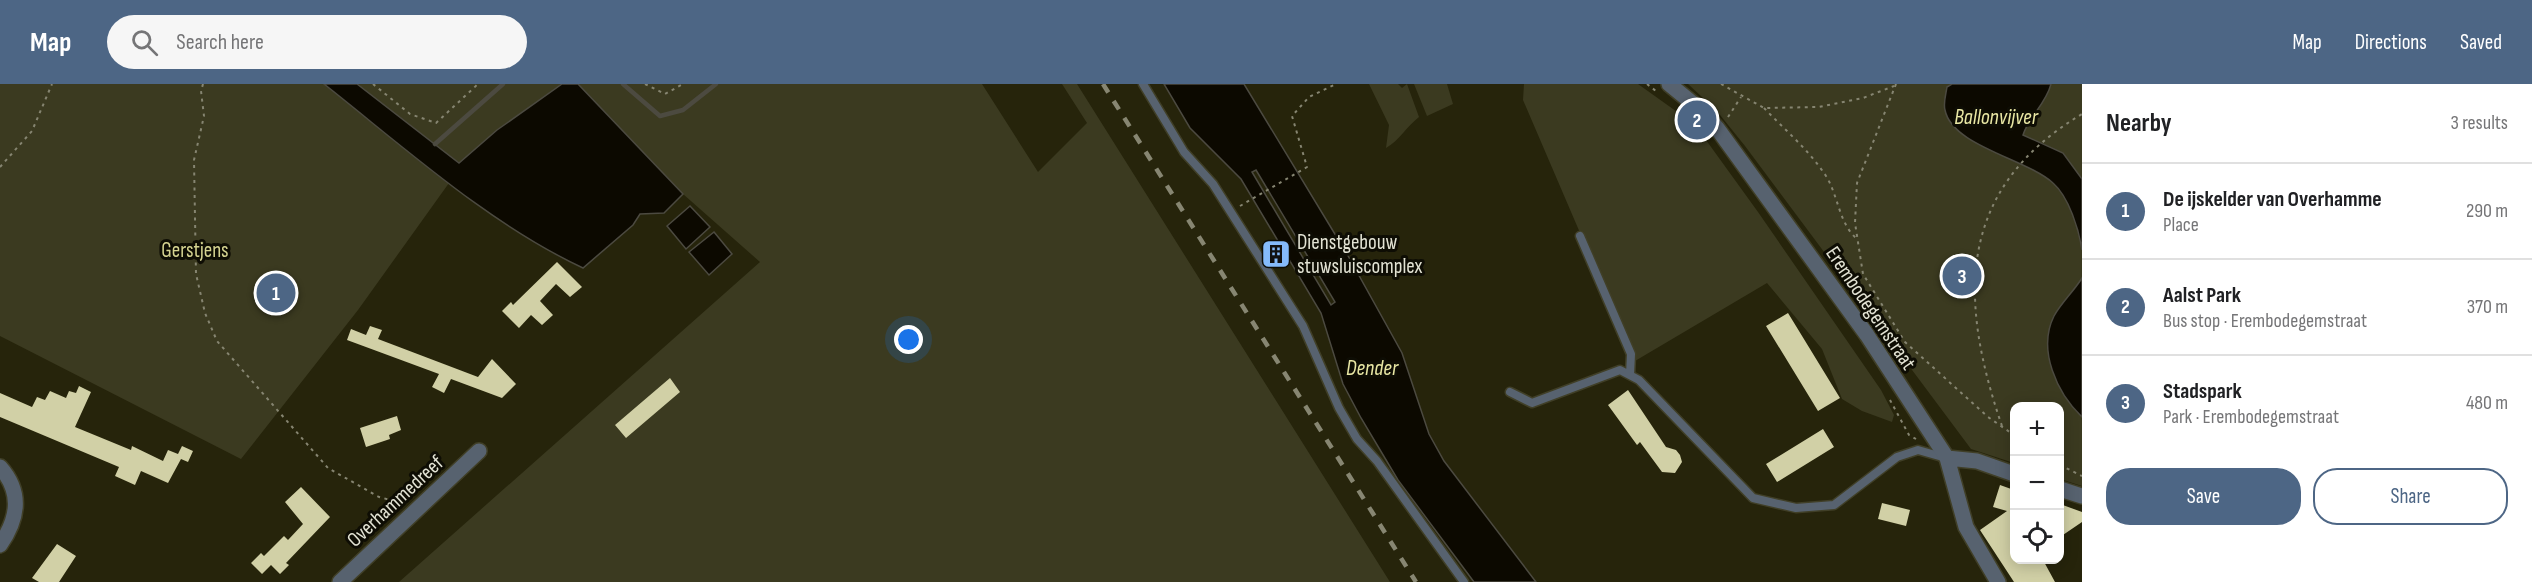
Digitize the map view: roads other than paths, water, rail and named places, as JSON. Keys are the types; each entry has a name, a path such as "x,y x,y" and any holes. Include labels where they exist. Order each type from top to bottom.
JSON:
{"street":[{"name":"Erembodegemstraat","path":"1669,84 1702,111 1757,182 1867,335 1947,458 1966,527 1998,582"},
{"name":"Overhammedreef","path":"340,582 479,452"},
{"path":"1947,458 1977,461 2010,473"},
{"path":"0,467 12,486 15,507 13,526 0,545"},
{"path":"2064,490 2082,496"}],"lane":[{"path":"1143,84 1177,141 1213,184 1303,326 1339,408 1357,439 1377,461 1464,582"},
{"path":"1580,236 1631,354 1630,375"},
{"path":"1510,392 1532,403 1620,370 1639,380 1753,498 1796,508 1834,505 1897,457 1918,450 1947,458"}],"water":[{"path":"324,84 357,84 459,163 497,130 562,84 578,84 683,194 664,213 640,214 633,225 583,268 514,230 481,207"},
{"name":"Dender","path":"1164,84 1244,84 1347,254 1402,353 1429,434 1444,461 1536,582 1474,582 1398,480 1361,418 1343,384 1321,313 1241,179 1190,128","holes":["1256,170 1335,302 1331,305 1252,172"]},
{"name":"Ballonvijver","path":"1952,84 2051,84 2023,135 2063,153 2082,179 2082,250 2076,224 2068,205 2053,183 2041,174 1975,143 1951,122 1944,104 1947,87"},
{"path":"690,206 710,227 686,249 667,226"},
{"path":"714,232 732,254 709,275 689,252"},
{"path":"2082,278 2082,417 2065,396 2052,370 2048,343 2049,329 2054,316"}],"waterway":[{"path":"435,144 503,84"},
{"path":"623,84 660,116 683,110 716,84"}],"railway":[{"path":"1103,84 1416,582"}],"place":[{"name":"Aalst Park","path":"1697,120"},
{"name":"Dienstgebouw stuwsluiscomplex","path":"1276,254"},
{"name":"Stadspark","path":"1962,276"},
{"name":"De ijskelder van Overhamme","path":"276,293"}],"park label":[{"name":"Gerstjens","path":"195,250"}]}
